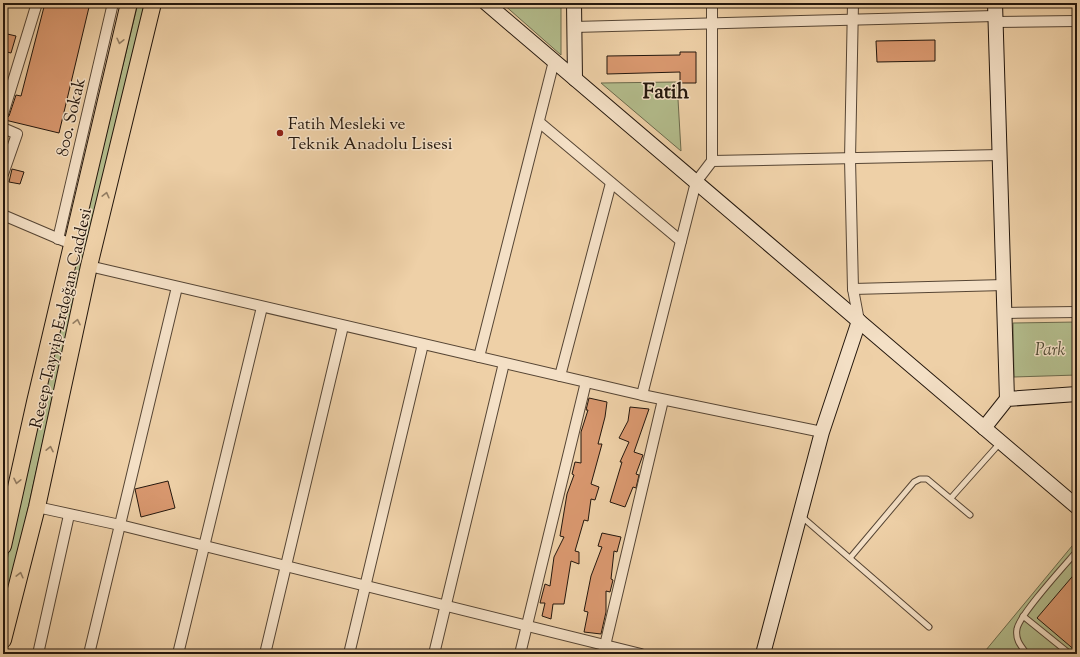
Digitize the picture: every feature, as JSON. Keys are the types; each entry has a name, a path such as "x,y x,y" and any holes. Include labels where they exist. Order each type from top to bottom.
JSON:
{"main road":[{"name":"Recep Tayyip Erdoğan Caddesi","path":"3,546 65,241 129,3"},
{"name":"Recep Tayyip Erdoğan Caddesi","path":"3,640 37,507 89,266 153,3"}],"street":[{"path":"3,114 37,3"},
{"name":"800. Sokak","path":"65,241 113,3"},
{"path":"486,3 1077,507"},
{"path":"574,3 575,79"},
{"path":"642,395 696,182 712,161 712,3"},
{"path":"763,654 822,432 859,321 853,289 850,159 853,3"},
{"path":"574,27 853,20 995,14 1077,21"},
{"path":"984,428 1007,398 995,14"},
{"path":"479,358 554,61"},
{"path":"538,122 681,241"},
{"path":"3,128 17,134 3,174"},
{"path":"712,161 1000,155"},
{"path":"560,376 611,183"},
{"path":"3,215 65,241"},
{"path":"89,266 663,400 822,432"},
{"path":"853,289 1004,285"},
{"path":"89,654 176,287"},
{"path":"178,654 262,307"},
{"path":"1005,313 1077,312"},
{"path":"265,654 343,326"},
{"path":"349,654 423,344"},
{"path":"434,654 504,363"},
{"path":"520,654 586,382"},
{"path":"1007,398 1077,394"},
{"path":"605,650 663,400"},
{"path":"37,507 204,546 527,626 605,650 641,654"},
{"path":"38,654 70,515"}],"lane":[{"path":"951,498 1000,442"},
{"path":"850,558 914,482 920,479 927,479 970,515"},
{"path":"800,515 929,628"},
{"path":"1027,654 1018,643 1017,629 1023,616 1077,551"},
{"path":"1023,616 1070,654"}],"green space":[{"path":"138,3 148,3 61,359 22,536 3,612 3,578 52,358"},
{"path":"502,3 561,3 561,55"},
{"path":"677,82 681,151 601,83"},
{"name":"Park","path":"1077,322 1077,375 1014,377 1013,323"},
{"path":"1077,540 1077,654 991,654 986,650"}],"building":[{"path":"45,3 90,3 59,133 5,120 9,116 16,95 21,96"},
{"path":"3,33 16,36 11,53 3,51"},
{"path":"935,40 935,61 877,62 876,41"},
{"path":"680,52 696,52 696,83 680,83 680,72 607,74 607,56 680,55"},
{"path":"12,169 24,172 20,184 9,182"},
{"path":"589,398 607,402 598,444 602,444 591,484 599,487 595,500 591,499 588,521 584,520 575,551 579,552 579,564 571,561 564,604 553,604 551,619 542,616 545,603 540,603 545,584 550,586 554,557 564,537 560,536 567,494 574,475 572,474 575,462 581,463 581,432 588,410 586,410"},
{"path":"630,407 649,409 634,452 643,455 636,474 639,475 636,488 633,487 625,507 610,502 622,462 620,462 629,442 619,438 628,421"},
{"path":"168,481 175,508 141,517 135,489"},
{"path":"602,533 621,537 617,552 614,551 611,579 613,580 610,592 606,591 606,612 601,634 584,632 588,612 584,611 591,576 602,547 598,546"},
{"path":"1077,571 1077,652 1037,618"}],"place":[{"name":"Fatih Mesleki ve Teknik Anadolu Lisesi","path":"280,133"}],"district":[{"name":"Fatih","path":"666,91"}]}
